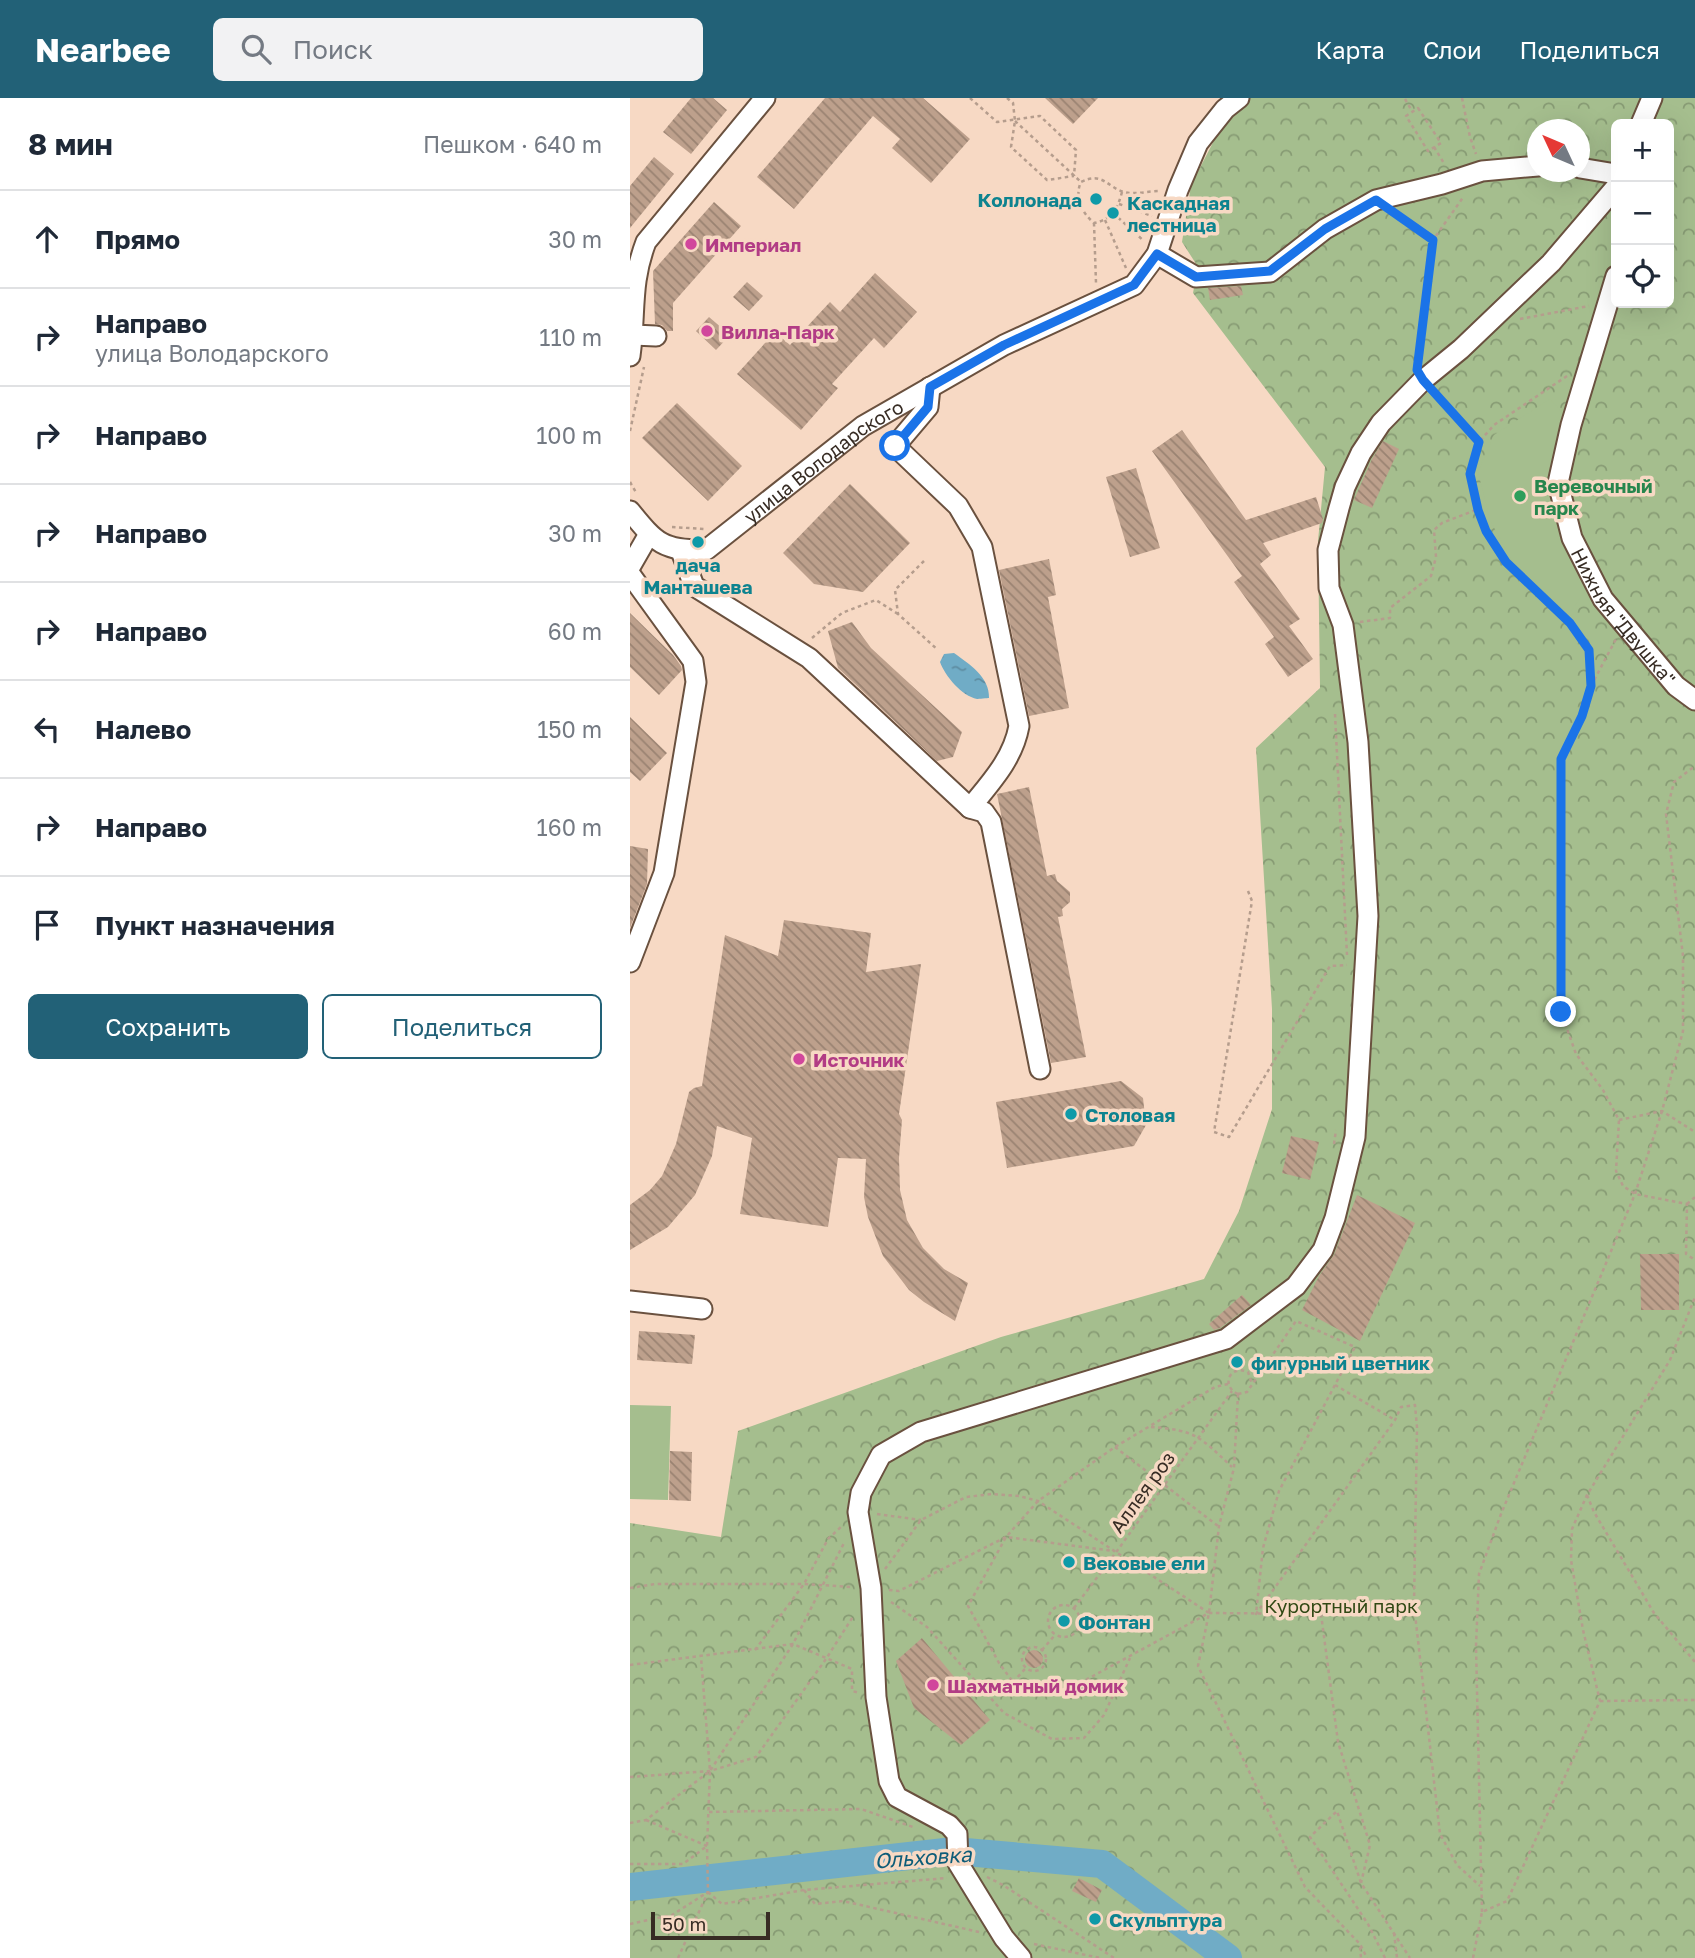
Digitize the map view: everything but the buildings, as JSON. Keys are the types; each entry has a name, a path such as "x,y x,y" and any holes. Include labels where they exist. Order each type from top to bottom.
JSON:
{"street":[{"path":"630,356 646,336 632,281 636,261 646,242 765,98"},
{"name":"улица Володарского","path":"681,551 706,550 863,426 1004,345 1134,285 1157,254 1178,190 1198,143 1225,109 1239,98"},
{"path":"1643,119 1652,98"},
{"path":"1157,254 1196,277 1270,271 1325,229 1376,200 1482,171 1527,167"},
{"path":"1590,170 1611,173"},
{"path":"1026,1951 1004,1938 958,1863 957,1834 949,1825 897,1797 889,1781 876,1697 871,1588 858,1512 861,1493 881,1455 921,1432 1226,1339 1296,1286 1323,1250 1335,1218 1355,1137 1368,916 1359,742 1343,625 1329,587 1328,550 1345,487 1361,453 1381,423 1423,380 1461,349 1551,263 1611,193"},
{"name":"Нижняя \"Двушка\"","path":"1611,292 1571,425 1558,483 1572,538 1603,599 1676,686 1695,700"},
{"path":"930,387 928,407 895,446 958,506 982,547 1019,726 1016,742 1001,769 970,808"},
{"path":"630,511 654,538 681,551 694,586 809,658 970,808 984,812 991,822 1040,1069"},
{"path":"638,563 654,538"},
{"path":"630,574 693,661 696,682 664,873 630,962"},
{"path":"630,1301 702,1308"}],"path":[{"path":"970,98 997,122 1040,116 1076,150 1074,176"},
{"path":"1007,98 1013,103 1015,121 1011,147 1047,180 1074,176"},
{"path":"1462,98 1470,136 1482,171"},
{"path":"1405,99 1412,111"},
{"path":"1419,108 1441,143 1428,151 1406,116 1412,111 1419,108"},
{"path":"1015,121 1081,182"},
{"path":"1096,277 1094,223 1080,204 1078,189 1081,182 1087,179 1103,180 1122,192 1157,191"},
{"path":"1094,223 1105,220 1113,213 1122,192"},
{"path":"1376,200 1433,240"},
{"path":"1460,201 1433,240 1417,370 1479,442"},
{"path":"1119,204 1149,215"},
{"path":"1113,213 1141,239"},
{"path":"1105,220 1125,265"},
{"path":"1514,322 1525,316 1607,304"},
{"path":"630,430 649,346 646,336"},
{"path":"1590,360 1494,425 1479,442 1470,474 1486,531 1506,562 1570,623 1589,650 1591,686"},
{"path":"1343,625 1390,618 1390,608 1431,576 1436,557 1434,530 1442,523 1478,510"},
{"path":"898,614 895,590 924,561"},
{"path":"797,650 842,613 876,600 898,614 937,650"},
{"path":"1623,624 1591,686 1582,716 1561,759 1561,1012 1576,1054 1603,1090 1619,1120 1616,1171 1623,1186 1635,1194 1687,1204"},
{"path":"1248,891 1252,901 1214,1132 1229,1137 1330,966 1347,965 1335,709"},
{"path":"1473,1958 1482,1913 1476,1646 1479,1574 1501,1514 1635,1194 1662,1111 1683,1031 1683,956 1666,814 1674,782 1695,766"},
{"path":"1619,1120 1662,1111 1695,1132"},
{"path":"1333,1147 1338,1122"},
{"path":"1695,1197 1687,1204 1686,1254 1695,1260"},
{"path":"1482,1913 1507,1901 1600,1701 1583,1630 1571,1560 1572,1528 1587,1495 1670,1360 1695,1297"},
{"path":"1252,1384 1248,1372 1242,1369 1235,1370 1229,1376 1227,1384 1238,1394 1247,1392 1296,1321 1355,1347 1279,1491 1263,1548 1256,1614"},
{"path":"1227,1384 1215,1387 1115,1447 1038,1501 1006,1537 968,1606 999,1663 1013,1682 1058,1695 1209,1613 1321,1614 1414,1605"},
{"path":"1335,1385 1395,1420"},
{"name":"Аллея роз","path":"1074,1608 1232,1391"},
{"path":"1238,1394 1234,1468 1219,1526 1209,1613 1198,1666 1306,1887 1360,1944 1367,1958"},
{"path":"1256,1614 1395,1420 1401,1407 1415,1405 1417,1427 1414,1605 1440,1834 1457,1865 1480,1886"},
{"path":"1151,1427 1178,1429 1199,1437 1234,1468"},
{"path":"1115,1447 1219,1526"},
{"path":"871,1588 921,1520 966,1497 992,1494 1038,1501 1209,1613"},
{"path":"1587,1495 1594,1512 1654,1613 1695,1662"},
{"path":"755,1650 804,1584 828,1539 858,1512 921,1520"},
{"path":"630,1823 646,1820 710,1771 793,1644 825,1585 858,1512"},
{"path":"630,1588 655,1584 804,1584 899,1591 1006,1537 1117,1552"},
{"path":"871,1588 927,1627 1004,1713 1052,1739 1084,1738 1104,1715 1131,1655"},
{"name":"Аллея роз","path":"1060,1605 1074,1608 1080,1618 1079,1628 1071,1636 1055,1635 1048,1621 1051,1611 1060,1605"},
{"path":"630,1777 710,1771 756,1757 856,1612"},
{"path":"1321,1614 1338,1741 1370,1845 1361,1883"},
{"path":"1042,1650 1055,1635"},
{"path":"630,1665 793,1644 852,1668 852,1691 876,1697"},
{"path":"1032,1647 1042,1650 1046,1660 1041,1670 1036,1672 1025,1669 1022,1664 1023,1653 1032,1647"},
{"path":"678,1958 708,1892 710,1771 701,1657"},
{"path":"1013,1682 1025,1669"},
{"path":"1600,1701 1695,1700"},
{"path":"709,1812 861,1810 921,1829"},
{"path":"1385,1958 1368,1924 1310,1837 1337,1811 1361,1883 1410,1958"},
{"path":"646,1820 707,1846"},
{"path":"630,1864 683,1864 707,1846"},
{"path":"708,1892 722,1904 804,1890 951,1878 958,1863 1003,1885 1114,1958"},
{"path":"804,1890 816,1904 843,1901 1004,1938"},
{"path":"630,1924 672,1915 708,1892"},
{"path":"1394,1932 1396,1958"},
{"path":"1360,1944 1361,1958"},
{"path":"1026,1951 1100,1958"}],"green space":[{"name":"Курортный парк","path":"1249,98 1695,98 1695,1958 630,1958 630,1523 721,1537 738,1431 1001,1337 1204,1279 1239,1211 1272,1109 1272,1009 1256,748 1320,688 1318,541 1325,467 1193,293 1200,270 1182,242 1191,185 1221,127"},
{"name":"Веревочный парк","path":"1550,399 1567,418 1552,473 1590,584 1569,614 1514,565 1490,520 1478,472 1494,435"},
{"path":"630,1405 671,1406 668,1500 630,1499"}],"water":[{"path":"954,653 982,677 989,698 971,697 950,679 940,662 944,654"}],"waterway":[{"name":"Ольховка","path":"630,1887 954,1851 1102,1864 1228,1958"}],"place":[{"name":"Коллонада","path":"1096,199"},
{"name":"Каскадная лестница","path":"1113,213"},
{"name":"Империал","path":"691,244"},
{"name":"Вилла-Парк","path":"707,331"},
{"name":"Веревочный парк","path":"1520,496"},
{"name":"дача Манташева","path":"698,542"},
{"name":"Источник","path":"799,1059"},
{"name":"Столовая","path":"1071,1114"},
{"name":"фигурный цветник","path":"1237,1362"},
{"name":"Вековые ели","path":"1069,1562"},
{"name":"Фонтан","path":"1064,1621"},
{"name":"Шахматный домик","path":"933,1685"},
{"name":"Скульптура","path":"1095,1919"}],"route":[{"path":"895,446 928,407 930,387 1004,345 1134,285 1157,254 1196,277 1270,271 1325,229 1376,200 1433,240 1417,370 1479,442 1470,474 1486,531 1506,562 1570,623 1589,650 1591,686 1582,716 1561,759 1561,1012"}]}
